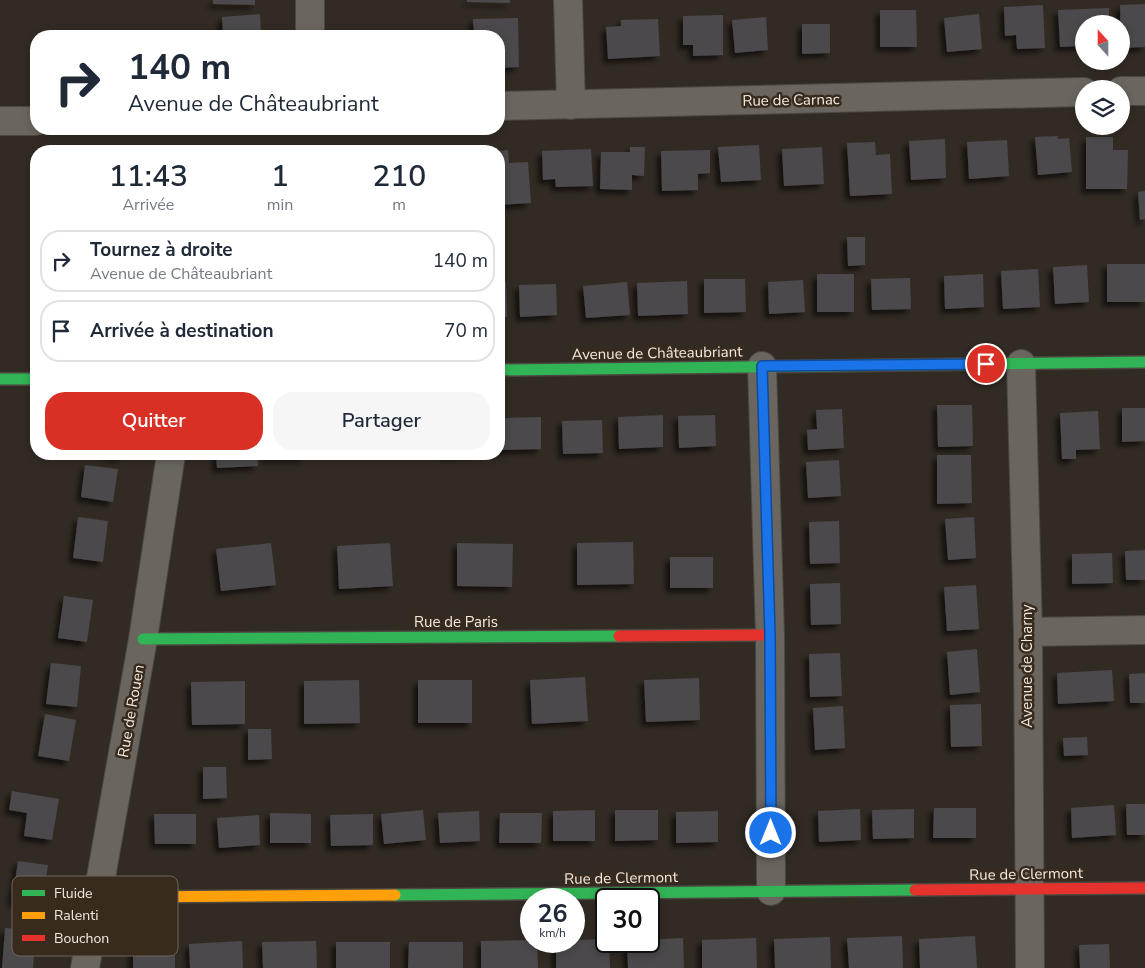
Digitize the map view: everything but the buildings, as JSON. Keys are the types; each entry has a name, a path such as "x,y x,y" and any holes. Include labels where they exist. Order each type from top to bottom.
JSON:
{"street":[{"path":"310,0 310,30"},
{"path":"568,0 571,105"},
{"path":"1130,91 1145,91"},
{"name":"Rue de Carnac","path":"505,106 1075,92"},
{"path":"0,121 30,121"},
{"name":"Avenue de Châteaubriant","path":"505,370 1145,362"},
{"name":"Avenue de Charny","path":"1021,364 1028,632 1028,890 1030,968"},
{"path":"762,366 770,635 771,891"},
{"path":"0,379 30,378"},
{"name":"Rue de Rouen","path":"101,876 144,638 170,460"},
{"path":"1028,632 1145,630"},
{"name":"Rue de Paris","path":"144,638 770,635"},
{"name":"Rue de Clermont","path":"178,897 1145,888"}],"traffic: fast":[{"path":"505,370 1145,362"},
{"path":"0,379 30,379"},
{"path":"143,639 619,636"},
{"path":"395,895 915,890"}],"traffic: slow":[{"path":"178,897 395,895"}],"traffic: jam":[{"path":"619,636 770,635"},
{"path":"915,890 1145,888"}],"route":[{"path":"771,833 770,635 762,366 986,364"}]}
